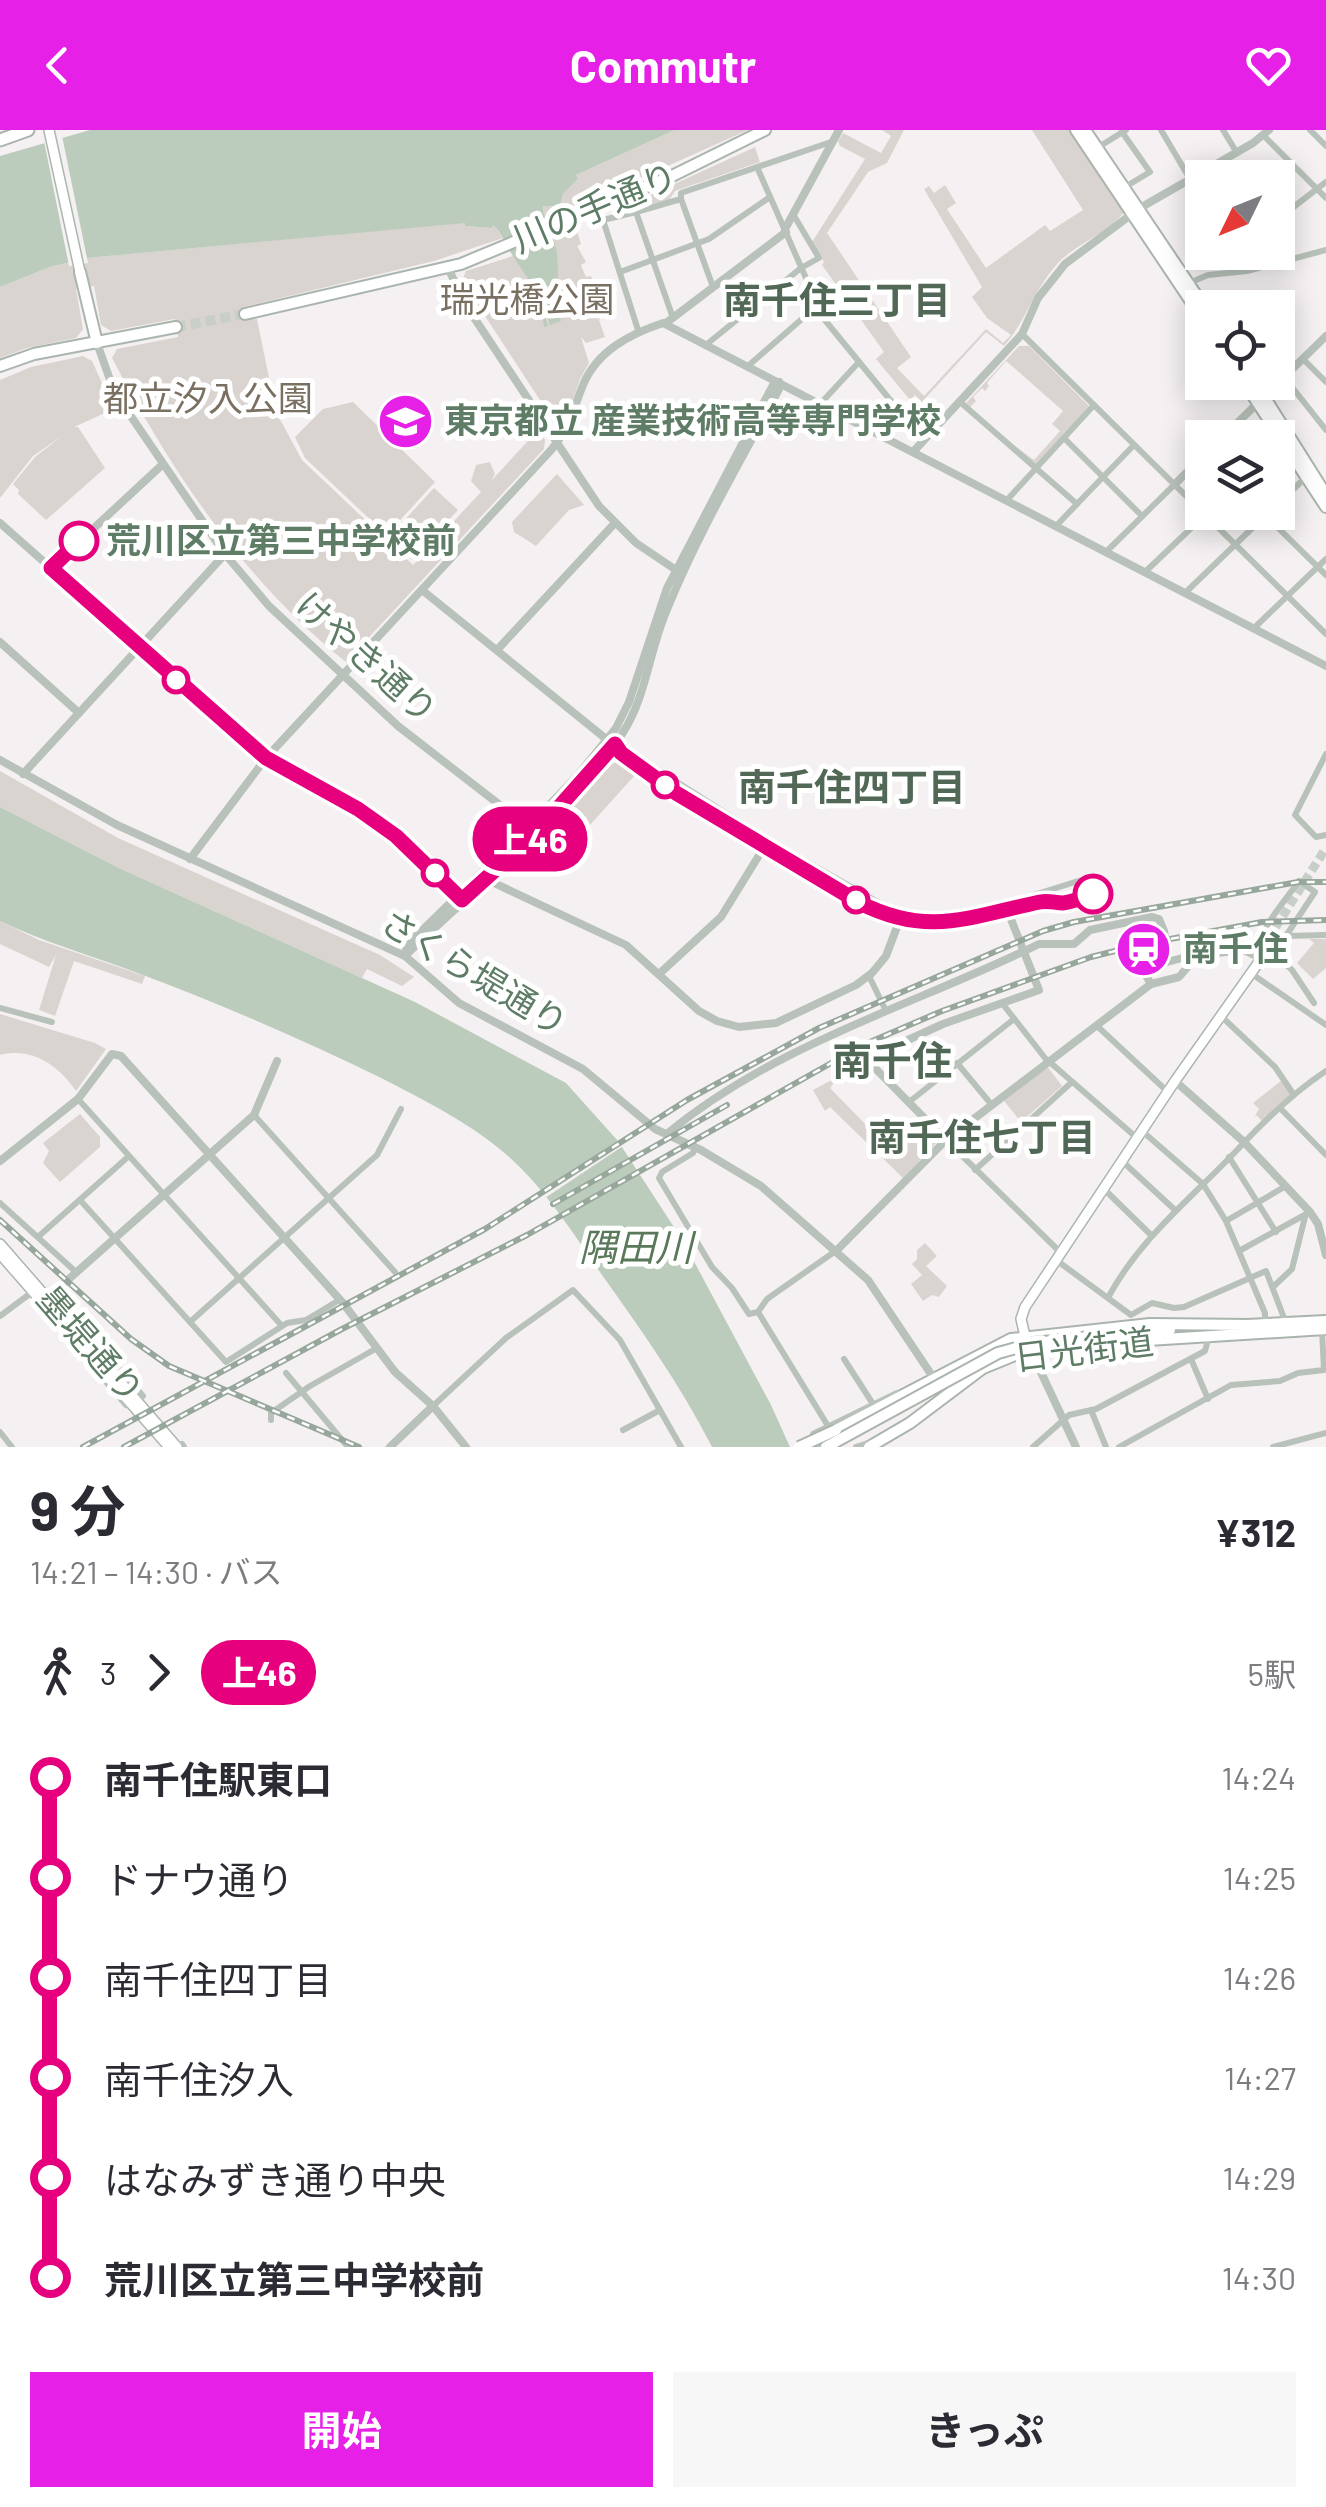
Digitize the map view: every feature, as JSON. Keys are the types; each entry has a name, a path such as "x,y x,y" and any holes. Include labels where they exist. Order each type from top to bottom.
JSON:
{"highway":[{"path":"0,136 8,130"},
{"path":"0,136 28,130"}],"main road":[{"path":"49,130 97,343"},
{"name":"川の手通り","path":"246,314 448,268 488,254 705,161 765,130"},
{"path":"1076,130 1193,290"},
{"path":"1085,130 1125,187 1185,290"},
{"path":"0,369 176,327"},
{"path":"1261,400 1326,507"},
{"path":"1310,479 1326,495"},
{"path":"1031,1351 1021,1316 1139,1134 1276,938"},
{"path":"1222,1013 1260,958"},
{"name":"墨堤通り","path":"0,1244 178,1446"},
{"name":"墨堤通り","path":"0,1254 37,1288"},
{"name":"日光街道","path":"799,1447 987,1349 1024,1336 1150,1324 1325,1326"},
{"name":"日光街道","path":"824,1447 998,1353 1034,1343 1252,1324"},
{"name":"日光街道","path":"874,1444 910,1424 983,1368 1031,1351 1325,1326"}],"street":[{"path":"190,859 266,758 557,443 571,424 584,382 594,365 618,343 669,320 785,230 839,130"},
{"path":"1160,130 1185,171"},
{"path":"1223,130 1237,152"},
{"path":"1310,130 1326,146"},
{"path":"1098,148 1124,131 1150,172 1125,187"},
{"path":"1223,160 1266,132 1326,198"},
{"path":"713,287 681,193 832,142"},
{"path":"757,167 824,319 923,440"},
{"path":"913,452 1022,334 1038,298 1065,264 1137,211 1185,182"},
{"path":"1295,206 1326,182"},
{"path":"620,272 709,239 770,197"},
{"path":"639,333 602,220 682,200"},
{"path":"636,212 669,320 748,366 1326,666"},
{"path":"707,344 818,258 793,214"},
{"path":"1189,283 1324,252"},
{"path":"448,268 467,306 614,524 679,572"},
{"path":"748,366 818,305"},
{"path":"1022,334 1185,496"},
{"path":"1295,366 1326,336"},
{"name":"けやき通り","path":"97,343 117,392 162,464 225,554 281,620 438,759 532,830"},
{"path":"1302,359 1326,382"},
{"path":"821,404 859,362"},
{"path":"460,898 489,877 612,742 636,708 679,572 779,389 779,382"},
{"path":"1295,391 1326,430"},
{"path":"1240,420 1261,400"},
{"path":"959,401 1077,504"},
{"path":"1007,500 1094,405"},
{"path":"1064,438 1142,516"},
{"path":"1056,526 1134,444"},
{"path":"51,568 162,464"},
{"path":"1295,491 1326,468"},
{"path":"1106,552 1185,474"},
{"path":"0,523 266,758 358,809 396,836 460,898"},
{"path":"497,650 614,524"},
{"path":"1144,572 1188,530"},
{"path":"1220,530 1326,634"},
{"path":"1185,593 1249,530"},
{"path":"1282,530 1326,575"},
{"path":"23,774 225,554"},
{"path":"1254,628 1326,559"},
{"path":"422,590 612,742 766,843 860,903 900,919 945,924 1006,907 1094,876 1103,884 1096,893 1065,902 1044,901 1006,907 947,917 902,913 874,904 766,843"},
{"path":"0,642 79,713"},
{"path":"1326,754 1296,815 1316,837 1326,835"},
{"name":"さくら堤通り","path":"0,760 190,859 405,956 449,997 583,1069 655,1129 695,1146 762,1186 868,1280 945,1395"},
{"path":"405,956 407,945 532,830"},
{"path":"659,974 721,917 766,843"},
{"path":"489,877 497,885 626,944 708,1016 728,1025 749,1028 784,1020 869,976 890,948 900,919"},
{"path":"1150,984 1146,968 1169,958 1244,950 1265,962 1274,954 1276,938 1315,892 1299,881 1262,937 1260,958"},
{"path":"1065,886 1061,893 1065,902"},
{"path":"1006,907 1040,990 1001,1002 866,1059 1058,1256 1131,1315 1152,1303 1184,1307 1266,1271 1286,1323"},
{"path":"668,1133 698,1108 840,1029 1043,942 1074,944 1090,930 1152,917 1160,920 1164,931"},
{"path":"1276,938 1326,935"},
{"path":"1274,954 1292,970 1314,1003"},
{"path":"695,1146 693,1153 662,1172 659,1178 715,1271 750,1314 758,1312 767,1299 837,1250 946,1140 1150,984 1179,977 1197,956"},
{"path":"1252,974 1326,1025"},
{"path":"869,976 886,1009"},
{"path":"1001,1002 1048,1060 1072,1082 1203,1184 1226,1221 1265,1324"},
{"path":"0,1008 52,1022"},
{"path":"1222,1013 1275,1067 1294,1095"},
{"path":"910,1102 1014,1019"},
{"path":"1095,1024 1168,1092"},
{"path":"0,1161 78,1099 109,1057 116,1054 342,1303 395,1372 433,1406 463,1444 452,1447"},
{"path":"46,1299 254,1114 276,1061"},
{"path":"957,1063 991,1104"},
{"path":"1109,1296 1127,1263 1175,1210 1294,1095 1326,1071"},
{"path":"1317,1076 1326,1086"},
{"path":"1175,1081 1244,1142 1308,1214 1322,1222 1326,1256"},
{"path":"975,1170 1072,1082"},
{"path":"78,1099 282,1326"},
{"path":"1280,1108 1326,1156"},
{"path":"190,1322 377,1155 401,1109"},
{"path":"254,1114 395,1272"},
{"path":"40,1236 129,1156"},
{"path":"1230,1157 1276,1232"},
{"path":"1122,1161 1175,1210"},
{"path":"1226,1221 1286,1186"},
{"path":"1104,1189 1152,1236"},
{"path":"80,1200 226,1362 282,1326 306,1320 336,1302"},
{"path":"0,1203 77,1273"},
{"path":"1239,1251 1308,1214"},
{"path":"1274,1286 1292,1268 1308,1214"},
{"path":"0,1316 37,1288"},
{"path":"390,1447 506,1338 573,1290 620,1340 681,1447"},
{"path":"758,1312 832,1428"},
{"path":"126,1405 68,1338 68,1325 76,1322 82,1326 143,1396"},
{"path":"1118,1447 1231,1385 1325,1372 1325,1326"},
{"path":"1033,1447 1068,1415 1091,1410 1208,1348 1209,1336"},
{"path":"271,1420 271,1413 302,1391 377,1348"},
{"path":"1031,1351 1076,1447"},
{"path":"844,1359 873,1404"},
{"path":"1190,1359 1208,1399"},
{"path":"824,1447 813,1442 811,1436 922,1380 926,1366"},
{"path":"286,1373 348,1447"},
{"path":"623,1430 660,1410"},
{"path":"1091,1410 1106,1447"},
{"path":"0,1432 12,1447"},
{"path":"1273,1447 1326,1434"},
{"path":"856,1447 874,1444"}],"green space":[{"path":"675,130 748,130 545,221 543,205 560,206 563,194 578,179 576,175"},
{"path":"882,130 904,130 887,163 868,172 827,233 911,357 897,368 924,396 986,329 1003,343 1011,335 987,318 972,297 982,287 924,189 929,186 934,193 945,185 956,203 947,209 986,268 1045,225 1050,231 1083,210 1032,130 1069,130 1125,211 1053,269 1019,325 1004,346 986,332 922,402 915,395 910,400 876,359 884,352 822,265 824,262 812,242 865,159 840,146 838,141 843,133 881,153 891,136"},
{"path":"755,147 760,162 675,191 669,200 611,213"},
{"name":"都立汐入公園","path":"466,222 466,226 492,228 493,224 503,238 434,261 244,307 247,320 257,319 276,412 302,460 413,565 481,492 471,481 476,465 490,462 495,474 491,481 538,430 545,440 544,449 346,662 275,597 213,522 159,442 112,358 117,349 178,337 175,319 111,331 101,325 94,286 76,289 83,329 76,338 0,358 0,287 50,267 87,258"},
{"name":"瑞光橋公園","path":"576,228 581,244 577,246 586,262 581,265 586,277 591,276 596,292 592,294 594,299 598,298 603,314 599,320 605,337 586,343 581,337 589,363 565,422 555,423 462,281 466,271 516,255"},
{"path":"1019,346 1029,346 1089,406 1036,465 996,432 1034,460 1060,431 1052,424 1063,411 1006,361 985,391 982,388 973,397 976,401 970,407 966,403"},
{"name":"都立汐入公園","path":"83,356 92,361 114,409 74,427 78,427 105,468 46,520 18,494 13,484 35,457 62,436 33,456 0,498 0,380 31,367"},
{"path":"353,402 435,482 393,528 379,528 305,458 295,437 323,409"},
{"path":"557,474 584,505 569,510 536,546 514,532 512,522"},
{"path":"434,488 458,510 412,560 388,538"},
{"path":"612,763 619,763 635,775 580,836 569,825 556,825"},
{"path":"0,771 118,838 380,955 414,977 402,986 367,969 362,978 119,868 0,807"},
{"path":"0,921 39,940 145,976 142,984 74,961 55,1016 39,1010 56,955 49,967 0,944"},
{"path":"1309,939 1326,939 1326,968 1313,979 1297,963 1314,943"},
{"path":"0,1014 106,1049 76,1091 43,1060 23,1054 0,1055"},
{"path":"1047,1066 1062,1086 1021,1122 1004,1101"},
{"path":"839,1076 830,1088 875,1134 886,1124 899,1136 915,1120 939,1140 903,1178 830,1107 825,1111 813,1090"},
{"path":"1282,1080 1291,1094 1262,1121 1254,1117 1259,1109 1253,1103"},
{"path":"80,1114 100,1137 100,1147 60,1182 43,1163 49,1151 43,1143"},
{"path":"925,1243 937,1256 926,1266 947,1286 939,1297 932,1295 923,1301 911,1284 922,1275 912,1264 917,1259 917,1250"}],"water":[{"path":"90,130 675,130 576,175 578,179 563,194 560,206 543,206 557,254 561,321 550,325 548,319 554,318 552,314 545,317 548,326 544,327 533,287 493,225 492,228 465,223 87,258 50,267 0,287 0,156"},
{"name":"隅田川","path":"0,807 119,868 415,1002 566,1083 618,1141 683,1241 790,1447 712,1447 660,1359 558,1212 522,1169 478,1133 413,1094 289,1035 0,921"}],"pier":[{"path":"61,131 88,263 69,266 43,136"},
{"path":"622,1138 626,1144 542,1200 538,1194"}],"tunnel":[{"path":"176,327 245,314"},
{"path":"1268,939 1326,848"},
{"path":"1164,931 1169,954"}],"railway":[{"path":"83,1447 485,1229 687,1100 819,1028 1043,931 1074,922 1298,882 1326,882"},
{"path":"124,1447 527,1235 863,1045 942,1011 1091,957 1262,922 1326,920"},
{"path":"553,1204 727,1105"},
{"path":"0,1220 131,1339 169,1366 359,1447"}],"bus line":[{"name":"上46","path":"79,541 51,568 266,758 358,809 396,836 462,900 535,834 615,744 621,753 676,793 886,915 924,923 954,923 1044,901 1068,902 1093,894"}],"place":[{"name":"東京都立 産業技術高等専門学校","path":"405,421"},
{"name":"荒川区立第三中学校前","path":"79,541"},
{"name":"南千住","path":"1144,949"}],"district":[{"name":"南千住三丁目","path":"837,301"},
{"name":"南千住四丁目","path":"852,788"},
{"name":"南千住","path":"892,1061"},
{"name":"南千住七丁目","path":"982,1138"}]}
